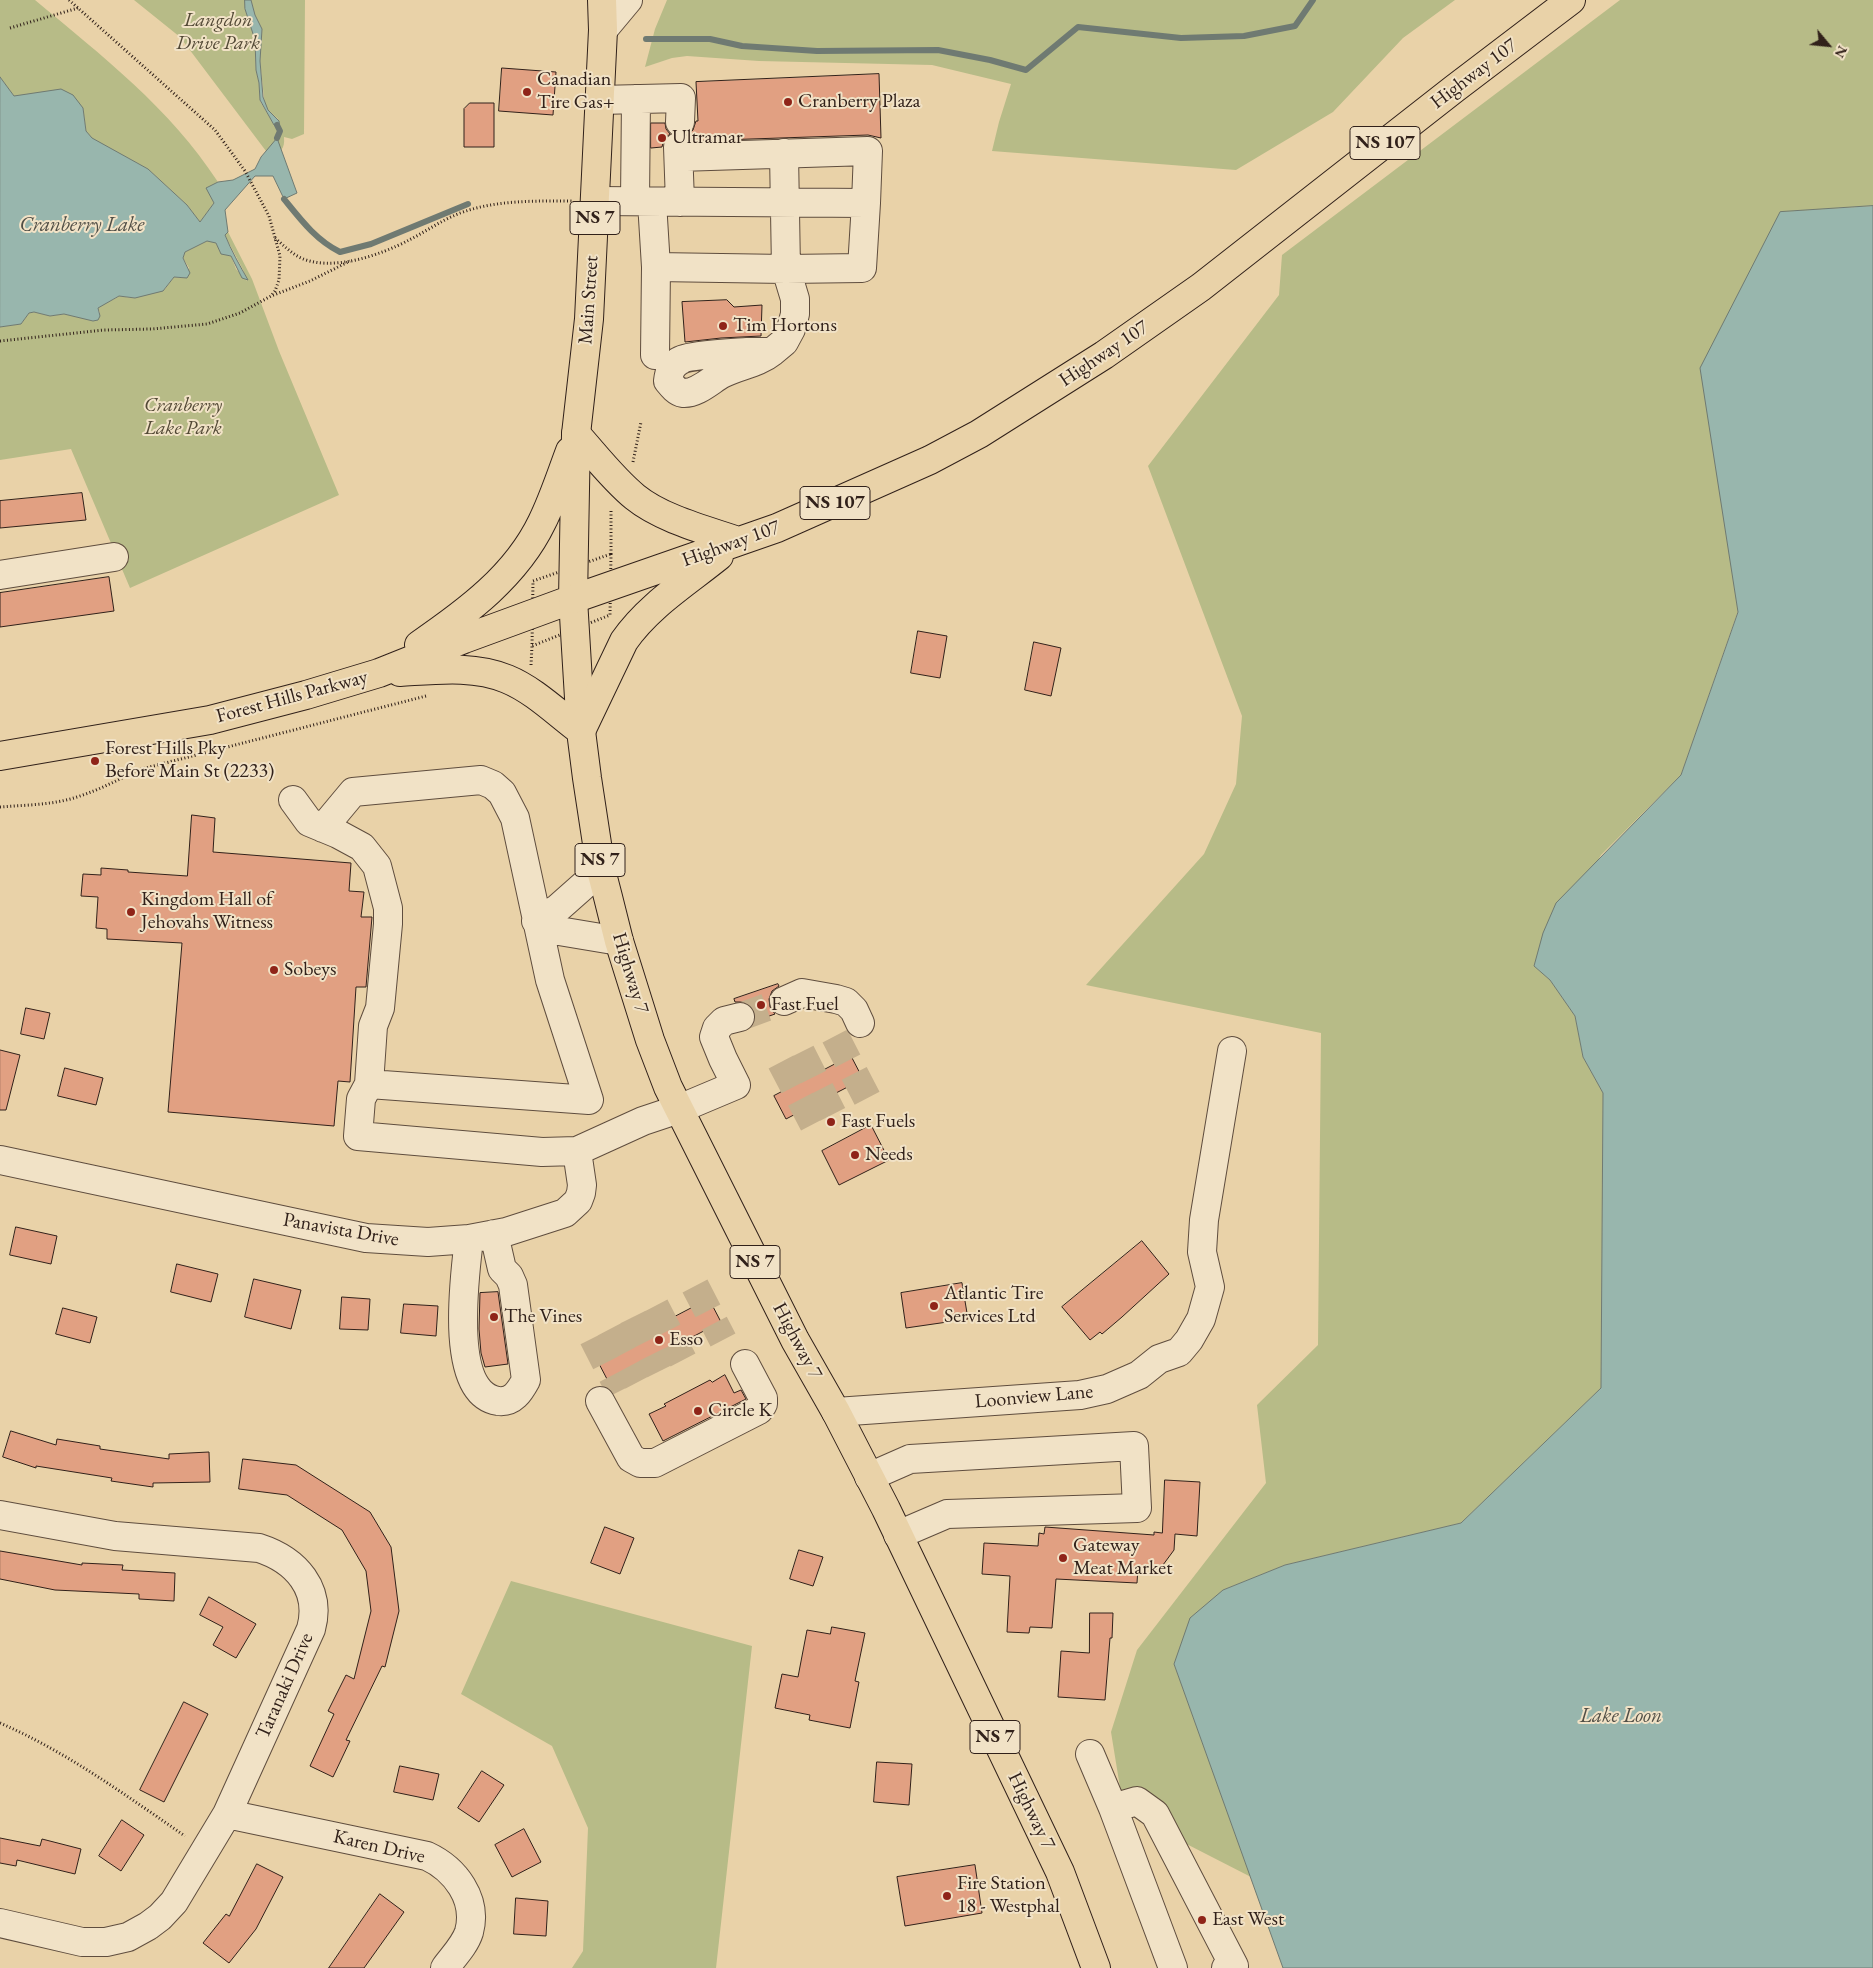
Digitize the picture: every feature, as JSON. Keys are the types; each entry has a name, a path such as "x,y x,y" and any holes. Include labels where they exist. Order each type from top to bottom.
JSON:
{"main road":[{"name":"Main Street","path":"573,599 576,434 590,319 600,100 602,0"},
{"name":"Highway 107","path":"573,599 777,528 930,460 1037,399 1201,287 1571,0"},
{"path":"379,673 467,612 502,579 542,523 576,434 635,497 667,515 738,541"},
{"path":"379,673 448,670 489,673 507,679 524,688 582,731 624,641 633,628 659,604 738,541"},
{"name":"Forest Hills Parkway","path":"0,756 210,720 306,694 379,673 573,599"},
{"name":"Highway 7","path":"573,599 582,731 601,870 619,941 650,1040 668,1087 795,1340 836,1412 898,1535 1060,1872 1096,1968"}],"street":[{"path":"602,30 628,0"},
{"path":"600,100 680,98 680,202"},
{"path":"636,99 644,202 656,267 655,355"},
{"path":"656,267 862,268 868,151 784,153 679,142"},
{"path":"772,352 784,342 791,329 795,314 795,300 786,269 784,153"},
{"path":"596,201 866,203"},
{"path":"0,576 114,556"},
{"path":"323,828 353,792 481,780 493,785 502,793 514,818 550,980 589,1100 369,1084"},
{"path":"293,800 309,822 362,847 377,866 388,908 380,1008 373,1026 369,1084 361,1099 358,1136 542,1152 577,1151 643,1121 679,1109 736,1085 714,1037 717,1028 724,1022 740,1017"},
{"path":"536,921 557,909 601,870"},
{"path":"536,921 559,930 619,941"},
{"path":"784,1001 802,993 836,999 846,1002 854,1010 860,1023"},
{"name":"Loonview Lane","path":"836,1412 1080,1395 1107,1389 1139,1375 1159,1359 1179,1352 1189,1340 1201,1318 1210,1287 1202,1252 1204,1220 1232,1050"},
{"name":"Panavista Drive","path":"0,1160 366,1238 428,1242 481,1237 558,1216 572,1208 578,1201 582,1185 577,1151"},
{"path":"481,1237 513,1284 526,1380 520,1392 511,1400 500,1402 490,1399 479,1389 471,1375 462,1308 465,1282 481,1237"},
{"path":"465,1282 509,1276"},
{"path":"600,1401 631,1458 640,1463 655,1463 759,1410 763,1398 745,1364"},
{"path":"869,1477 910,1458 1134,1446 1137,1508 947,1514 898,1535"},
{"name":"Taranaki Drive","path":"0,1515 115,1536 254,1547 278,1556 294,1566 307,1583 314,1610 311,1629 227,1814 204,1849 174,1902 148,1926 128,1937 106,1942 82,1942 0,1922"},
{"path":"1090,1754 1113,1808 1173,1968"},
{"path":"1113,1808 1137,1801 1155,1814 1234,1966 1226,1968"},
{"name":"Karen Drive","path":"227,1814 427,1856 438,1861 459,1882 467,1897 470,1910 468,1933 446,1968"}],"path":[{"path":"69,0 215,130 245,171 269,216 280,256 279,280 275,292 271,296"},
{"path":"10,28 79,8"},
{"path":"275,238 300,257 315,262 334,263 378,254 410,240 443,220 482,207 523,201 596,201"},
{"path":"0,341 104,330 152,329 207,324 240,313 271,296 350,261"},
{"path":"632,466 635,459 641,422"},
{"path":"611,554 612,505"},
{"path":"0,807 76,798 105,787 138,770 436,694"},
{"path":"0,1723 72,1759 204,1849"}],"green space":[{"path":"0,0 35,0 134,84 179,130 218,182 207,188 214,203 200,222 187,205 148,169 92,139 86,131 83,108 14,96 0,77"},
{"name":"Langdon Drive Park","path":"134,0 245,0 246,12 255,40 260,101 274,125 280,130 278,119 265,107 260,61 262,29 255,15 251,0 305,0 304,134 292,139 284,137 284,145 281,150 269,155 180,37"},
{"path":"667,0 1455,0 1403,38 1333,112 1236,170 992,151 1011,84 932,65 759,61 687,56 672,58 645,67 655,29"},
{"path":"1620,0 1873,0 1873,206 1780,213 1730,553 1738,611 1681,775 1601,855 1534,966 1550,980 1575,1016 1583,1057 1603,1093 1601,1388 1461,1523 1285,1565 1223,1590 1174,1664 1251,1877 1124,1812 1111,1732 1137,1650 1266,1483 1257,1405 1318,1345 1321,1033 1086,985 1204,854 1236,784 1242,716 1148,466 1279,295 1282,255"},
{"name":"Cranberry Lake Park","path":"228,232 252,279 279,351 339,495 130,588 71,449 0,460 0,327 21,324 29,313 34,312 50,316 64,314 93,321 100,313 98,308 100,306 119,296 132,298 165,289 174,277 182,278 189,268 183,258 185,252 207,241 214,241 221,252 231,256 236,269 247,281 225,235"},
{"path":"511,1581 752,1646 716,1968 572,1968 583,1951 588,1828 552,1746 461,1694"}],"water":[{"path":"245,0 251,0 255,15 262,29 260,61 263,97 268,110 279,121 280,131 274,125 260,100 255,40 245,9"},
{"name":"Cranberry Lake","path":"0,77 14,96 61,89 73,95 83,108 86,131 92,138 148,169 187,205 200,222 214,203 206,188 218,182 233,180 255,169 261,157 277,138 297,193 284,199 273,176 255,176 225,210 228,232 225,235 248,280 242,278 231,256 221,254 216,243 207,241 185,252 183,258 190,273 187,278 174,277 163,291 135,298 119,296 98,308 100,316 98,320 93,321 64,314 50,316 34,312 29,313 21,324 0,327"},
{"name":"Lake Loon","path":"1873,206 1873,1968 1283,1968 1174,1664 1190,1618 1223,1590 1285,1565 1461,1523 1601,1388 1603,1093 1583,1057 1575,1016 1550,980 1534,966 1543,933 1556,903 1681,775 1738,612 1700,368 1780,212"}],"building":[{"name":"Canadian Tire Gas+","path":"502,68 556,72 553,115 499,111"},
{"name":"Cranberry Plaza","path":"879,74 881,138 868,135 692,141 688,135 693,130 696,121 698,121 696,82"},
{"path":"470,103 494,103 494,147 464,147 464,109"},
{"path":"651,123 665,123 666,129 670,134 664,139 662,147 651,148"},
{"name":"Tim Hortons","path":"727,300 734,307 762,305 761,336 685,342 682,302"},
{"path":"82,493 86,520 0,528 0,501"},
{"path":"109,577 114,611 0,627 0,593"},
{"path":"918,631 947,636 940,678 911,673"},
{"path":"1034,642 1061,648 1051,696 1025,690"},
{"name":"Sobeys","path":"192,815 215,818 213,852 351,863 349,891 364,892 361,917 372,917 366,987 356,987 350,1082 338,1081 334,1126 168,1112 182,943 107,939 107,929 96,928 98,897 81,896 83,874 101,875 101,868 187,876"},
{"path":"778,984 779,986 772,991 769,999 770,1007 775,1014 755,1021 755,1013 751,1006 744,1002 735,1002 734,999"},
{"path":"26,1008 50,1013 44,1039 21,1034"},
{"path":"0,1050 20,1055 6,1110 0,1110"},
{"path":"851,1056 863,1079 786,1119 774,1096"},
{"path":"65,1068 103,1078 96,1105 58,1096"},
{"name":"Needs","path":"871,1125 889,1160 839,1185 822,1151"},
{"path":"16,1227 57,1236 51,1264 10,1255"},
{"path":"1142,1241 1169,1274 1102,1334 1100,1332 1090,1340 1062,1307"},
{"path":"177,1264 218,1274 211,1302 171,1292"},
{"path":"254,1279 301,1290 291,1329 245,1317"},
{"name":"Atlantic Tire Services Ltd","path":"962,1283 968,1319 906,1328 901,1293"},
{"path":"498,1292 508,1364 485,1367 481,1353 479,1329 480,1293"},
{"path":"342,1297 370,1299 368,1330 340,1329"},
{"path":"709,1299 721,1322 608,1381 596,1358"},
{"path":"404,1304 438,1306 436,1336 401,1333"},
{"path":"63,1308 97,1317 90,1343 56,1334"},
{"path":"725,1375 734,1393 741,1390 746,1399 663,1441 649,1414 710,1380 712,1382"},
{"path":"11,1431 56,1445 57,1439 100,1446 100,1449 169,1459 169,1454 209,1452 210,1482 153,1483 153,1487 111,1481 112,1478 36,1466 36,1468 3,1457"},
{"path":"243,1459 296,1465 370,1512 391,1547 399,1611 385,1667 382,1666 346,1740 350,1741 333,1777 310,1766 334,1714 328,1711 346,1675 354,1679 371,1611 366,1571 342,1530 287,1495 239,1489"},
{"path":"1165,1480 1200,1482 1197,1536 1175,1534 1174,1550 1160,1569 1138,1568 1137,1583 1056,1579 1052,1628 1030,1627 1029,1633 1007,1632 1010,1576 982,1574 984,1543 1038,1546 1039,1533 1044,1534 1045,1527 1154,1535 1154,1532 1162,1533"},
{"path":"605,1527 634,1538 620,1574 591,1563"},
{"path":"799,1550 823,1557 813,1586 790,1579"},
{"path":"0,1551 82,1565 82,1563 123,1565 122,1570 175,1573 174,1601 139,1599 139,1594 55,1590 0,1579"},
{"path":"209,1597 256,1624 236,1658 213,1645 223,1627 200,1615"},
{"path":"1090,1613 1113,1613 1105,1700 1058,1697 1061,1651 1089,1653"},
{"path":"832,1627 865,1633 855,1681 859,1682 850,1728 809,1720 810,1715 775,1708 782,1674 798,1677 807,1630 830,1634"},
{"path":"184,1702 208,1714 164,1802 140,1790"},
{"path":"877,1762 912,1764 909,1805 874,1802"},
{"path":"400,1766 439,1774 433,1800 394,1792"},
{"path":"482,1771 504,1785 479,1822 458,1808"},
{"path":"122,1820 144,1835 121,1871 99,1856"},
{"path":"524,1829 541,1862 512,1877 495,1845"},
{"path":"0,1838 40,1846 42,1839 81,1849 75,1874 17,1860 16,1866 0,1863"},
{"path":"257,1864 283,1877 256,1929 229,1963 203,1943 226,1914 229,1916"},
{"path":"975,1865 982,1913 905,1926 897,1877"},
{"path":"380,1894 404,1912 364,1968 329,1968"},
{"path":"516,1898 548,1901 546,1936 514,1934"}],"waterway":[{"path":"646,39 710,39 742,46 817,51 938,50 990,60 1026,70 1078,27 1181,38 1244,36 1295,26 1313,0"},
{"path":"277,125 280,131 277,138"},
{"path":"284,199 316,235 340,252 371,244 468,204"}],"tunnel":[{"path":"740,1017 784,1001"},
{"path":"835,1036 868,1100"},
{"path":"801,1052 834,1117"},
{"path":"781,1062 815,1127"},
{"path":"695,1286 723,1340"},
{"path":"655,1306 683,1360"},
{"path":"633,1317 660,1371"},
{"path":"610,1329 638,1382"},
{"path":"593,1338 620,1391"}],"place":[{"name":"Canadian Tire Gas+","path":"527,92"},
{"name":"Cranberry Plaza","path":"788,102"},
{"name":"Ultramar","path":"662,138"},
{"name":"Tim Hortons","path":"723,326"},
{"name":"Forest Hills Pky Before Main St (2233)","path":"95,761"},
{"name":"Kingdom Hall of Jehovahs Witness","path":"131,912"},
{"name":"Sobeys","path":"274,970"},
{"name":"Fast Fuel","path":"761,1005"},
{"name":"Fast Fuels","path":"831,1122"},
{"name":"Needs","path":"855,1155"},
{"name":"Atlantic Tire Services Ltd","path":"934,1306"},
{"name":"The Vines","path":"494,1317"},
{"name":"Esso","path":"659,1340"},
{"name":"Circle K","path":"698,1411"},
{"name":"Gateway Meat Market","path":"1063,1558"},
{"name":"Fire Station 18 - Westphal","path":"947,1896"},
{"name":"East West","path":"1202,1920"}]}
